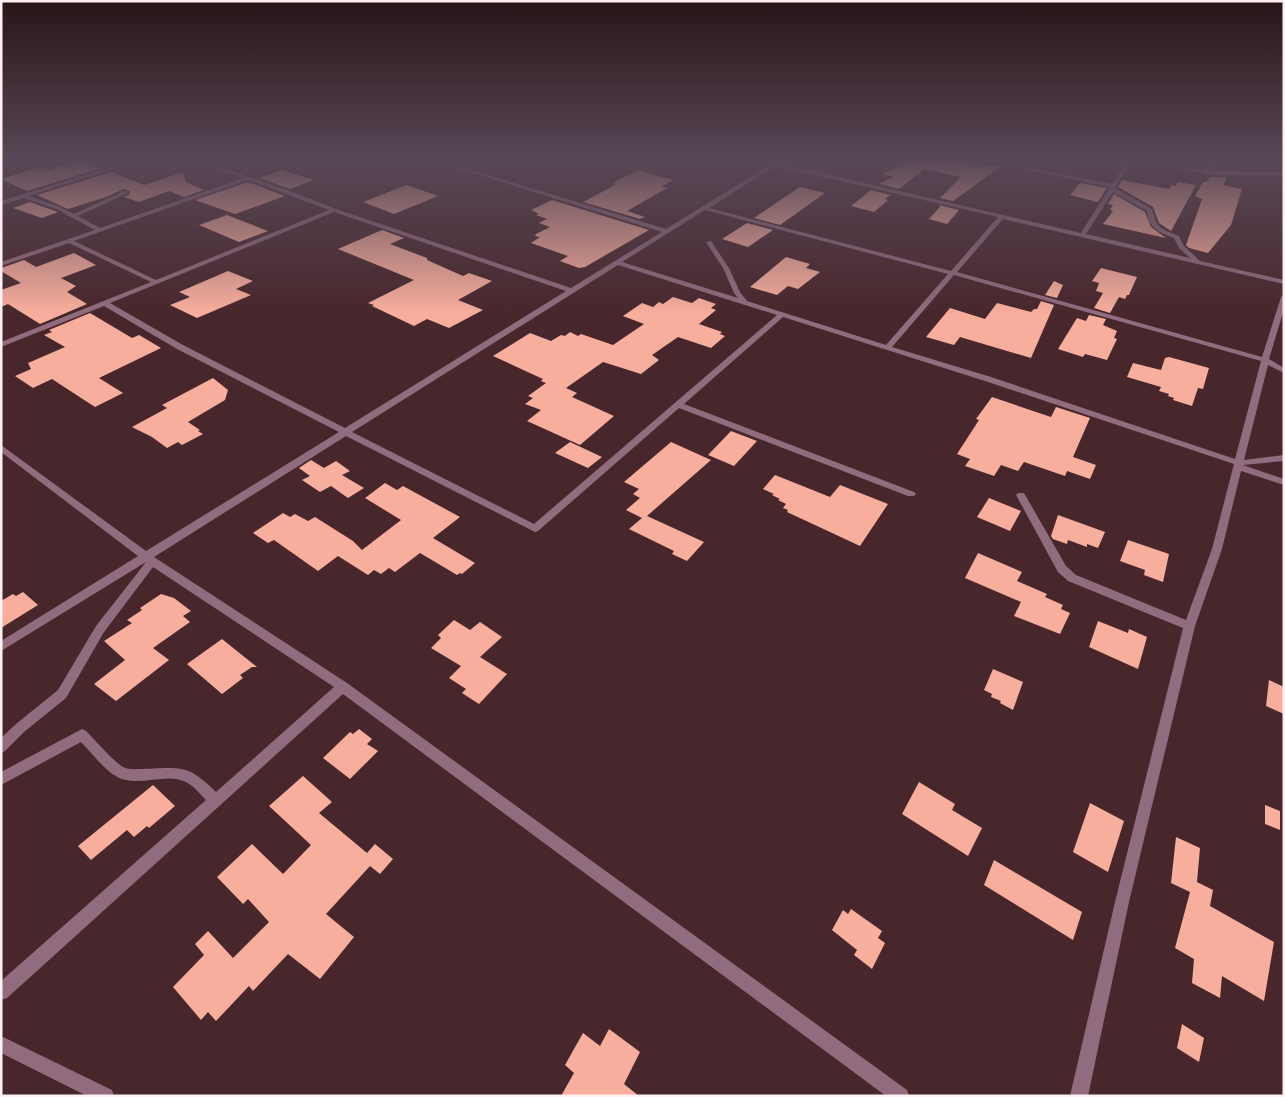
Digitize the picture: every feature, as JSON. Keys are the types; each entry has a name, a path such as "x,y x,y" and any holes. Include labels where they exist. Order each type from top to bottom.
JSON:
{"street":[{"path":"64,211 98,229"},
{"path":"74,216 84,211"},
{"path":"1,264 150,211"},
{"path":"1,345 331,211"},
{"path":"338,211 572,291"},
{"path":"601,211 666,231"},
{"path":"1,647 149,558 345,431 619,263 698,211"},
{"path":"715,211 953,274 1265,360 1284,371"},
{"path":"982,211 1284,282"},
{"path":"1083,234 1098,211"},
{"path":"1150,211 1150,220 1155,226 1177,238 1181,247 1197,262"},
{"path":"887,348 1002,216"},
{"path":"68,240 156,282"},
{"path":"709,242 726,268 737,293 746,302"},
{"path":"619,263 887,348 1284,482"},
{"path":"1079,1096 1122,902 1189,626 1217,549 1265,360 1284,297"},
{"path":"105,303 180,347 535,530 782,314"},
{"path":"680,405 911,494"},
{"path":"1,448 149,558 343,687 901,1096"},
{"path":"1238,465 1284,458"},
{"path":"1022,495 1062,568 1072,578 1189,626"},
{"path":"1,747 20,728 62,694 100,629 149,558"},
{"path":"1,992 343,687"},
{"path":"1,779 82,734 118,771 134,777 178,774 187,776 216,801"},
{"path":"1,1044 106,1096"}],"building":[{"path":"22,211 58,212 42,218"},
{"path":"227,211 243,211 235,214"},
{"path":"387,211 401,211 394,214"},
{"path":"533,211 588,211 649,230 585,267 579,268 560,261 568,256 531,243 540,237 535,236 536,234 550,227 539,223 547,219 536,215 539,214"},
{"path":"614,211 628,211 645,217 640,219"},
{"path":"764,211 799,211 780,225 754,218"},
{"path":"936,211 958,211 947,224 929,219"},
{"path":"1113,211 1144,211 1151,227 1166,238 1103,224"},
{"path":"1155,211 1182,211 1171,231 1159,223"},
{"path":"1198,211 1235,211 1231,225 1208,253 1189,248 1186,245"},
{"path":"227,215 268,231 239,242 199,225"},
{"path":"747,223 773,230 748,247 722,239"},
{"path":"382,230 404,238 390,244 427,258 427,260 463,276 469,273 492,281 458,300 483,310 449,328 427,319 414,326 368,303 414,280 338,249"},
{"path":"74,253 96,265 61,278 76,286 67,292 87,304 40,324 8,304 1,307 1,290 21,283 1,271 1,268 24,260 36,267"},
{"path":"786,257 810,264 806,268 820,272 798,289 788,286 777,295 750,287"},
{"path":"1101,268 1137,277 1129,295 1125,299 1119,297 1110,313 1094,308 1103,293 1096,291 1099,283 1092,281"},
{"path":"228,271 253,281 236,289 251,295 197,318 170,305 190,297 179,292"},
{"path":"1054,281 1063,285 1057,298 1045,295"},
{"path":"673,297 692,303 699,298 716,304 711,308 716,310 699,324 722,332 720,334 725,336 711,348 678,337 652,355 659,360 641,374 603,362 566,388 577,393 572,397 614,416 580,445 527,421 541,410 525,404 533,398 528,396 546,383 541,381 543,379 493,356 530,333 551,341 570,332 578,336 581,334 613,345 644,324 623,316 642,303 653,307 659,302 663,304"},
{"path":"1041,301 1054,305 1031,358 960,337 954,345 926,337 950,308 985,319 997,303 1031,312 1037,309"},
{"path":"90,313 132,338 139,335 161,348 99,378 123,393 95,407 52,379 33,388 15,376 31,369 28,363 65,347 44,335 52,332 49,330"},
{"path":"1089,315 1106,319 1103,325 1117,331 1114,338 1117,339 1107,360 1085,354 1083,357 1058,349 1077,318 1086,321"},
{"path":"1169,357 1209,368 1203,389 1198,388 1192,406 1173,400 1174,398 1168,396 1169,394 1159,391 1161,387 1127,377 1133,363 1161,370 1165,358"},
{"path":"213,378 228,390 225,400 188,422 203,434 182,445 178,442 167,448 152,437 132,427 167,408 162,405"},
{"path":"992,397 1051,417 1056,407 1090,418 1073,457 1096,465 1090,479 1067,471 1065,476 1024,462 1018,471 1001,465 994,476 965,466 970,459 957,454 979,420 976,419"},
{"path":"731,431 757,441 734,466 708,455"},
{"path":"570,442 602,457 588,468 555,453"},
{"path":"671,442 711,460 647,516 704,542 687,561 672,554 674,551 629,529 642,518 626,510 640,498 633,494 639,489 624,482"},
{"path":"311,460 324,468 336,461 350,471 342,475 364,488 348,498 331,486 320,492 302,480 310,476 299,468"},
{"path":"775,475 830,497 840,485 888,504 860,546 787,512 788,510 783,508 786,504 772,495 774,494 763,489"},
{"path":"385,483 397,490 403,486 460,517 433,538 475,563 462,574 457,575 420,553 395,572 389,568 381,574 374,570 368,575 338,556 318,571 274,540 268,543 253,533 283,513 290,517 295,514 308,521 315,517 353,541 362,550 401,520 365,498"},
{"path":"989,498 1021,511 1010,531 977,517"},
{"path":"1058,515 1105,532 1098,548 1087,544 1087,547 1068,540 1067,544 1053,539 1051,536"},
{"path":"1128,540 1169,554 1163,582 1144,575 1145,570 1120,561"},
{"path":"978,553 1022,572 1017,581 1047,594 1045,597 1063,605 1061,609 1070,613 1060,634 1014,616 1021,602 965,578"},
{"path":"23,592 38,605 1,628 1,601 13,594 16,596"},
{"path":"161,594 174,598 191,611 183,616 190,622 153,648 169,660 116,701 94,684 125,660 104,641 132,623 127,620 142,610 140,608"},
{"path":"454,620 470,630 480,622 502,637 480,657 507,674 479,704 462,693 466,689 449,678 461,666 431,648 441,638 438,635"},
{"path":"1098,621 1128,633 1129,629 1147,637 1138,669 1089,647"},
{"path":"222,639 257,667 252,667 240,675 243,678 222,694 187,664"},
{"path":"993,669 1023,682 1013,710 1000,703 1001,701 991,697 992,694 984,690"},
{"path":"1269,680 1284,687 1284,714 1266,706"},
{"path":"359,729 372,739 367,744 378,751 350,779 323,758 350,732 353,734"},
{"path":"303,776 332,802 319,813 367,853 375,844 393,859 380,874 370,866 326,914 354,937 320,979 288,954 253,991 249,986 216,1021 208,1012 201,1020 173,987 204,955 195,944 208,931 233,958 269,922 248,899 243,904 217,877 252,844 283,874 311,845 269,806"},
{"path":"919,782 955,804 952,810 982,828 968,856 902,814"},
{"path":"153,785 175,806 149,828 147,826 134,837 127,830 91,860 78,846"},
{"path":"1090,803 1124,821 1108,872 1073,852"},
{"path":"1265,805 1280,811 1280,830 1265,824"},
{"path":"1176,837 1200,848 1197,882 1213,890 1210,906 1274,942 1264,1001 1222,976 1220,998 1192,983 1194,959 1175,948 1190,892 1171,883"},
{"path":"994,860 1082,912 1073,940 984,885"},
{"path":"851,909 882,931 878,938 885,943 872,969 854,955 857,950 832,930 843,910 848,914"},
{"path":"1182,1024 1204,1038 1199,1062 1177,1048"},
{"path":"609,1029 640,1052 624,1084 639,1096 561,1096 574,1073 565,1065 583,1033 600,1046"}]}
